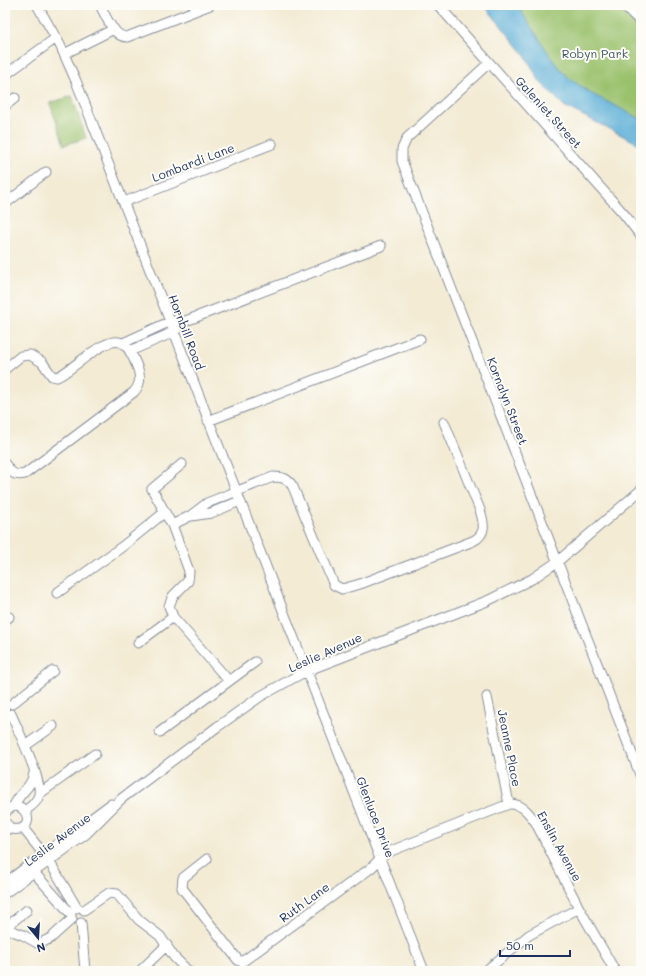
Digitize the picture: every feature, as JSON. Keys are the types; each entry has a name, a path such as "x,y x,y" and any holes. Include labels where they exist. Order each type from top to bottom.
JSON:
{"street":[{"name":"Hornbill Road","path":"37,5 64,54 124,202 306,671"},
{"path":"100,5 119,35 127,37 210,5"},
{"name":"Galeniet Street","path":"438,5 628,218 641,236"},
{"path":"623,5 641,22"},
{"path":"64,54 114,29"},
{"path":"5,75 56,38"},
{"name":"Kornalyn Street","path":"489,63 407,138 401,154 406,171 641,777"},
{"path":"5,106 14,98"},
{"name":"Lombardi Lane","path":"124,202 272,144"},
{"path":"5,204 46,172"},
{"path":"5,369 22,356 30,354 42,362 52,376 57,377 95,350 112,343 123,343 171,321 183,322 381,246"},
{"path":"130,351 174,332 183,322"},
{"path":"208,421 420,339"},
{"path":"5,464 14,474 18,476 25,474 134,392 139,386 140,378 130,351 123,343"},
{"path":"172,525 190,516 207,503 273,477 282,477 289,482 295,491 331,581 338,588 346,589 473,541 482,533 484,523 444,422"},
{"path":"182,464 152,489 172,525 190,576 188,581 170,601 169,606 173,617 229,682"},
{"name":"Leslie Avenue","path":"5,893 31,869 110,805 121,799 222,723 261,696 306,671 487,601 532,579 557,562 641,490"},
{"path":"190,516 211,513 240,501"},
{"path":"57,593 123,546 165,512"},
{"path":"138,643 173,617"},
{"path":"160,732 255,662"},
{"path":"25,811 37,800 39,786 25,746 8,714 14,709 7,703 53,671"},
{"name":"Glenluce Drive","path":"306,671 424,971"},
{"name":"Jeanne Place","path":"487,697 509,804"},
{"path":"25,746 53,726"},
{"path":"39,794 95,754"},
{"path":"5,813 14,806 18,796 32,782 34,773"},
{"path":"380,859 388,851 509,804"},
{"name":"Enslin Avenue","path":"509,804 518,805 531,816 579,908 615,971"},
{"path":"7,828 18,830 23,828 27,823 28,816 25,811 20,807 14,806"},
{"path":"23,828 46,858 77,915 85,971"},
{"name":"Ruth Lane","path":"207,859 183,878 181,882 182,888 240,962 349,884 380,859"},
{"path":"31,869 77,915"},
{"name":"Leslie Avenue","path":"5,883 31,869"},
{"path":"27,910 6,927 39,944 51,938 98,898 109,892 115,892 139,920 158,933 180,964 188,971"},
{"path":"488,969 529,935 579,908"},
{"path":"140,971 167,945"}],"green space":[{"name":"Robyn Park","path":"491,5 615,5 641,29 641,132 567,93"},
{"path":"72,96 86,138 64,145 50,103"}],"water":[{"path":"484,5 517,5 555,63 569,78 592,94 641,119 641,145 564,106 540,82 525,55"}]}
